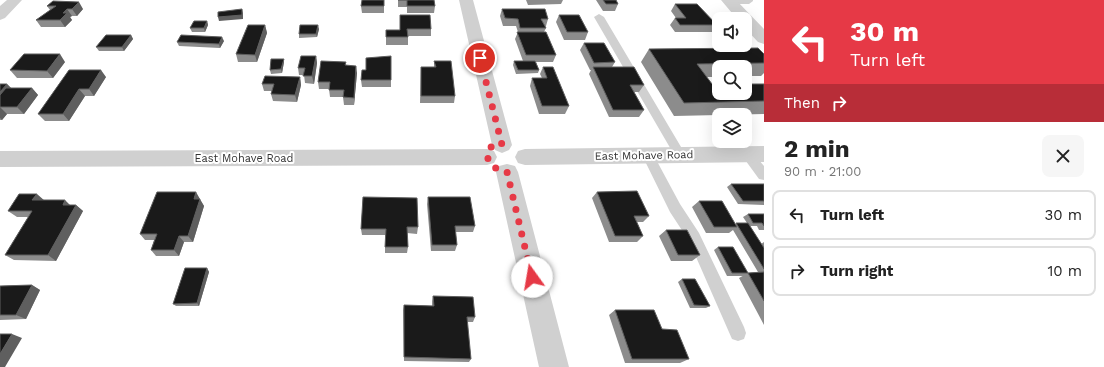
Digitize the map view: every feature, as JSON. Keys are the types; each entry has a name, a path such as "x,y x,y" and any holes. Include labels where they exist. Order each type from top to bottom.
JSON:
{"street":[{"path":"0,15 15,0"},
{"path":"466,0 495,151"},
{"path":"728,0 764,39"},
{"name":"East Mohave Road","path":"0,159 495,151 516,147 516,165 648,155 755,154"},
{"path":"516,165 554,367"}],"lane":[{"path":"728,0 749,1"},
{"path":"599,18 680,155"},
{"path":"755,154 764,176"},
{"path":"648,155 675,208 694,237 738,333"}],"building":[{"path":"362,0 384,0 384,6 361,6"},
{"path":"407,0 434,0 435,6 407,6"},
{"path":"603,0 616,0 618,4 606,4"},
{"path":"53,1 79,2 72,9 67,9 63,13 67,13 60,20 36,20 56,6 47,6"},
{"path":"675,4 697,4 712,20 712,25 680,25 675,18 686,18"},
{"path":"242,9 242,15 218,17 218,12"},
{"path":"502,9 545,9 548,19 541,19 546,28 520,28 518,19 505,18"},
{"path":"400,15 430,15 431,29 407,29 408,37 386,37 386,30 400,30"},
{"path":"559,15 579,15 588,32 567,32"},
{"path":"194,21 207,21 204,28 190,28"},
{"path":"248,25 265,25 255,55 236,54"},
{"path":"300,25 318,25 316,34 299,34"},
{"path":"517,32 546,32 556,55 526,55"},
{"path":"106,35 131,35 122,47 96,47"},
{"path":"181,35 222,37 219,44 177,42"},
{"path":"584,43 604,43 615,62 594,63"},
{"path":"712,48 712,52 752,52 752,48 758,48 764,54 764,63 752,63 752,60 712,60 712,64 697,64 712,84 712,100 752,100 752,84 764,84 764,101 684,103 649,49"},
{"path":"24,54 60,54 47,71 10,70"},
{"path":"301,56 316,56 312,76 303,76 305,68 298,68"},
{"path":"391,56 391,80 361,80 362,70 366,70 366,58"},
{"path":"271,59 284,59 281,69 270,70"},
{"path":"321,61 346,62 345,65 356,66 354,98 343,97 344,90 329,90 330,82 318,82"},
{"path":"434,61 451,61 455,96 421,96 421,67 436,67"},
{"path":"514,61 535,61 539,70 518,70"},
{"path":"543,67 553,67 569,106 542,106 532,78 547,78"},
{"path":"593,67 634,67 644,85 630,85 644,110 613,110"},
{"path":"69,70 101,70 89,89 79,89 63,114 38,114"},
{"path":"265,76 300,77 295,95 271,94 274,84 262,84"},
{"path":"0,84 7,84 0,92"},
{"path":"6,88 32,88 17,107 0,107 0,95"},
{"path":"731,184 764,184 764,201 743,201"},
{"path":"637,191 649,216 634,216 643,236 615,236 597,192"},
{"path":"157,192 196,192 194,199 200,199 188,236 179,236 174,250 151,250 157,234 140,234"},
{"path":"19,194 37,194 32,200 65,200 63,205 76,205 48,255 5,255 32,211 8,211"},
{"path":"363,197 417,198 418,227 407,227 408,247 385,247 386,229 361,229"},
{"path":"428,197 470,197 475,226 455,226 457,245 432,245"},
{"path":"699,201 722,201 737,227 714,227"},
{"path":"748,214 764,214 764,226 762,223 753,223"},
{"path":"736,223 748,223 764,248 764,269"},
{"path":"666,230 687,230 700,255 678,255"},
{"path":"718,247 733,247 748,273 732,273"},
{"path":"185,268 207,268 197,303 173,304"},
{"path":"764,272 764,301 748,273"},
{"path":"682,279 695,279 710,306 694,305"},
{"path":"32,285 16,315 0,315 0,286"},
{"path":"433,296 473,297 475,317 467,317 471,359 404,357 404,305 434,306"},
{"path":"615,310 654,310 662,329 677,330 689,359 632,359"},
{"path":"0,334 12,334 0,354"}],"route":[{"path":"480,58 502,145 491,147 487,155 488,160 494,168 507,172 532,277"}]}
